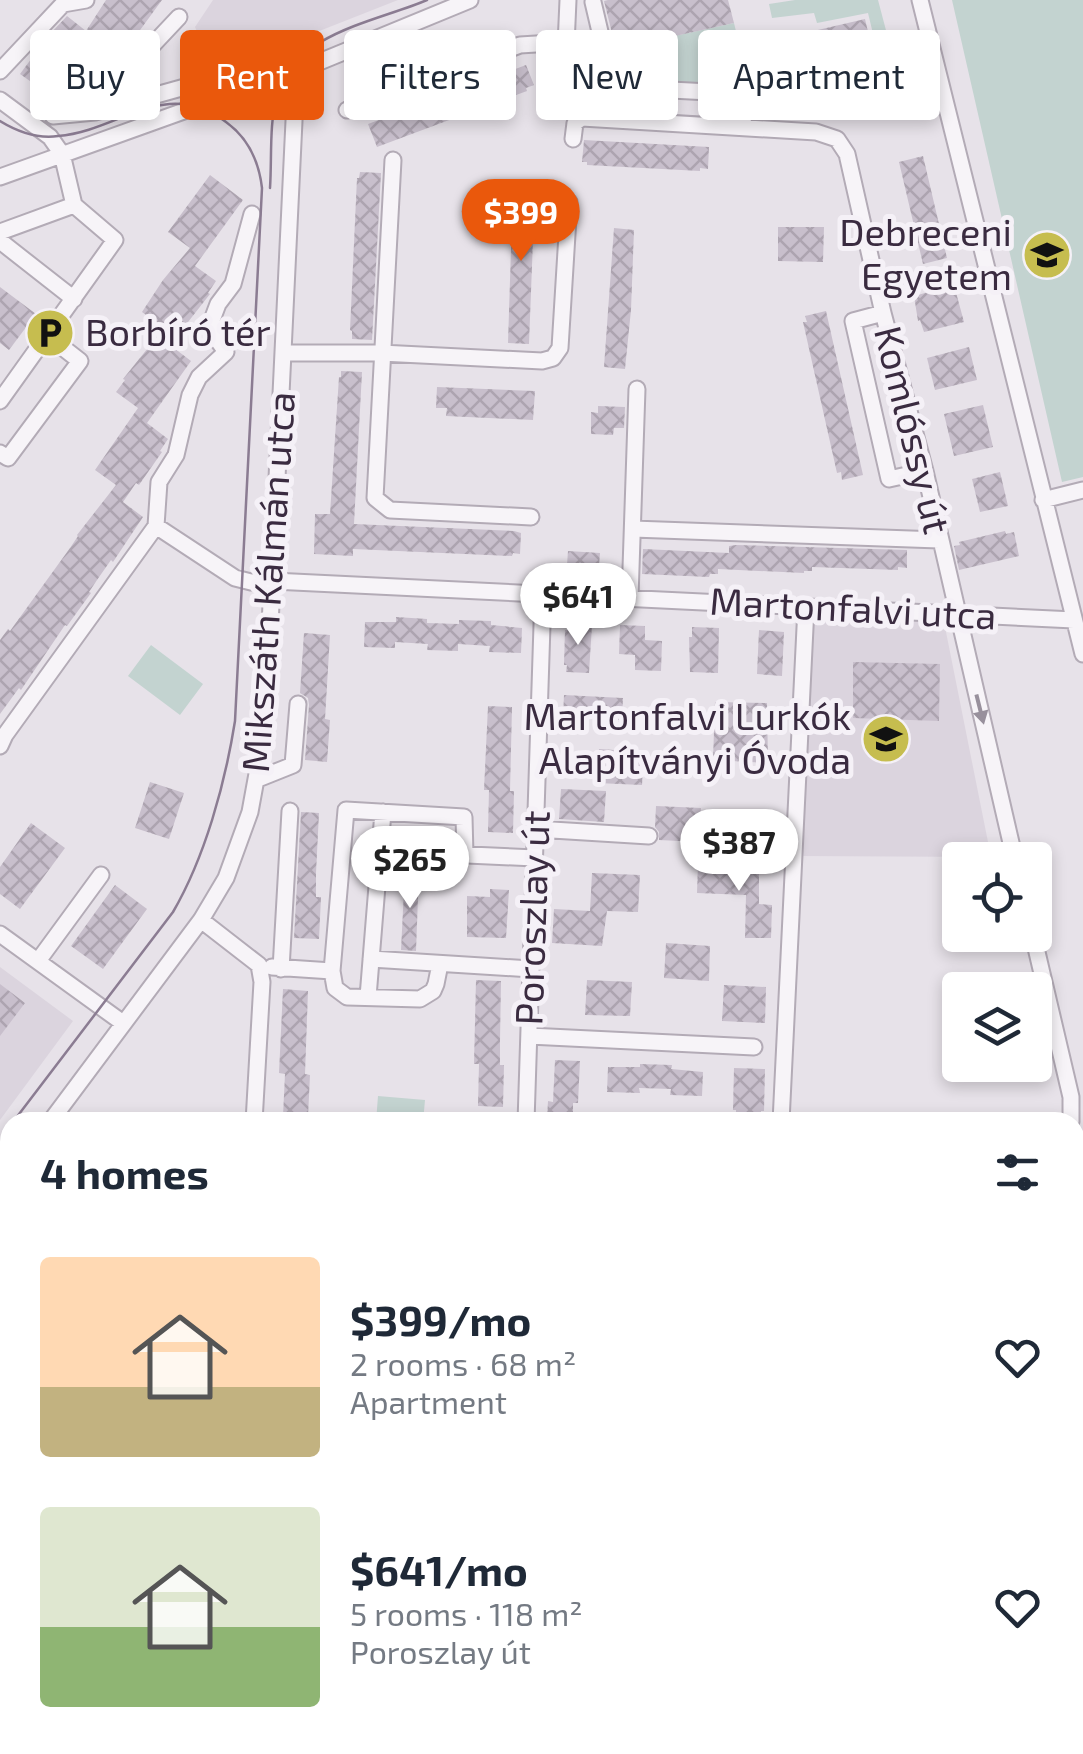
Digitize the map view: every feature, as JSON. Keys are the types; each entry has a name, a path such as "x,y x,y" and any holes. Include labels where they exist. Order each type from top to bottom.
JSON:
{"street":[{"path":"0,71 62,4 86,0"},
{"path":"324,59 470,0"},
{"path":"568,0 568,30"},
{"path":"920,0 1083,654"},
{"path":"593,2 600,30"},
{"path":"160,37 179,17"},
{"path":"678,90 748,94 742,127"},
{"path":"0,100 50,137 62,154 74,206 115,240 0,401"},
{"path":"0,177 180,112"},
{"name":"Mikszáth Kálmán utca","path":"57,1112 201,920 226,878 245,832 258,779 265,730 294,120"},
{"path":"573,139 574,123 579,120"},
{"name":"Komlóssy út","path":"618,120 816,132 837,138 847,154 1012,842"},
{"path":"393,160 374,498 390,510 531,517"},
{"path":"283,353 542,361 553,358 560,348 568,202"},
{"path":"0,232 74,206"},
{"path":"0,746 4,735 156,526 158,482 176,454 190,395 198,376 226,352 216,338 212,320 233,284 252,214"},
{"path":"0,241 74,299"},
{"path":"883,312 853,320 889,480 925,471"},
{"path":"0,452 8,458 80,361 48,336"},
{"path":"630,598 636,389"},
{"path":"1044,500 1083,490"},
{"name":"Martonfalvi utca","path":"156,526 235,578 251,582 1074,620"},
{"path":"632,529 940,540"},
{"name":"Poroszlay út","path":"526,1112 543,594"},
{"path":"782,1112 806,607"},
{"path":"258,779 293,765 298,704"},
{"path":"440,964 436,984 428,996 420,999 346,997 339,993 332,971 346,810 464,816 465,855"},
{"path":"281,969 290,812"},
{"path":"368,998 382,812"},
{"path":"536,829 649,836"},
{"path":"380,851 535,858"},
{"path":"38,961 101,874"},
{"path":"201,920 259,965 332,971"},
{"path":"0,934 123,1023"},
{"path":"1037,952 1071,1097 1071,1112"},
{"path":"371,959 532,968"},
{"path":"255,1112 262,982 259,965"},
{"path":"529,1036 754,1047"}],"shaded area":[{"path":"213,0 398,0 322,30 195,27"},
{"path":"795,0 878,0 886,30 872,30 868,13 817,23 814,13 772,18 769,4"},
{"name":"Debreceni Egyetem","path":"952,0 1083,0 1083,477 1062,482"},
{"path":"734,23 736,30 702,30"},
{"path":"698,31 698,84 678,84 678,35"},
{"name":"Martonfalvi Lurkók Alapítványi Óvoda","path":"811,612 944,622 988,842 942,842 942,857 798,856"},
{"path":"151,645 203,684 180,715 128,676"},
{"path":"0,967 73,1021 6,1112 0,1112"},
{"path":"378,1096 425,1100 424,1112 377,1112"}],"building":[{"path":"106,0 162,0 140,30 87,30"},
{"path":"728,0 734,23 678,35 678,30 611,30 604,1"},
{"path":"67,16 85,30 54,30"},
{"path":"865,19 868,30 818,30"},
{"path":"30,61 30,81 20,74"},
{"path":"526,65 534,85 516,95 516,69"},
{"path":"379,120 449,120 377,147 368,124"},
{"path":"584,140 709,147 708,169 587,165 582,162"},
{"path":"923,156 947,258 923,264 899,162"},
{"path":"360,172 381,173 372,340 352,339 350,330"},
{"path":"210,175 243,200 195,266 216,281 170,345 191,361 147,423 168,439 139,485 136,483 123,502 143,517 0,714 0,640 116,485 95,470 138,408 116,392 164,328 142,312 190,248 168,232"},
{"path":"513,186 535,187 529,344 508,343"},
{"path":"778,227 824,227 823,262 778,261"},
{"path":"614,228 634,230 625,369 604,367"},
{"path":"954,285 964,322 924,332 914,296"},
{"path":"0,287 36,314 9,350 0,343"},
{"path":"826,311 863,475 842,480 841,472 837,473 803,322 807,322 805,316"},
{"path":"969,347 977,380 935,390 927,358"},
{"path":"341,371 362,372 354,524 514,531 521,533 520,554 353,549 353,556 314,554 315,514 330,514"},
{"path":"437,387 535,391 533,420 446,416 447,408 436,408"},
{"path":"983,405 993,447 954,456 944,414"},
{"path":"598,406 625,407 624,428 614,428 613,435 591,434 591,412 598,413"},
{"path":"1000,472 1008,506 980,512 972,479"},
{"path":"1005,531 1014,532 1019,556 959,570 954,546"},
{"path":"729,546 907,550 907,568 812,567 812,571 804,573 718,569 718,574 709,577 642,574 643,549 729,553"},
{"path":"568,551 600,553 598,581 566,579"},
{"path":"396,617 427,619 427,623 491,621 491,625 522,628 521,653 489,652 490,646 458,644 458,651 427,650 428,644 395,642 395,648 364,647 365,622 396,622"},
{"path":"569,623 592,625 589,673 566,672 565,630"},
{"path":"620,625 645,626 645,640 662,641 661,671 635,670 635,655 619,654"},
{"path":"692,627 719,628 718,673 690,672"},
{"path":"759,630 784,632 782,676 757,674"},
{"path":"304,633 330,635 325,719 330,720 327,762 305,760 309,705 308,698 300,693"},
{"path":"853,662 940,664 939,721 853,718"},
{"path":"564,695 623,698 622,720 563,717"},
{"path":"715,702 767,703 768,763 713,760"},
{"path":"488,706 512,707 513,833 488,832 489,790 484,790"},
{"path":"599,749 644,752 642,785 597,783"},
{"path":"150,782 184,793 169,839 135,828"},
{"path":"561,789 606,791 604,822 559,819"},
{"path":"656,806 701,808 699,842 659,840"},
{"path":"732,809 776,811 774,846 730,843"},
{"path":"301,812 319,813 319,939 294,938"},
{"path":"31,823 65,848 20,909 0,894 0,867"},
{"path":"698,864 759,868 759,904 772,905 771,938 745,938 746,895 697,893"},
{"path":"405,870 419,871 416,951 401,950"},
{"path":"592,873 640,875 638,912 607,911 602,946 552,943 554,909 590,911"},
{"path":"115,885 147,909 103,969 71,946"},
{"path":"490,889 509,890 506,938 467,937 467,896 490,897"},
{"path":"666,943 710,946 709,981 664,978"},
{"path":"476,980 501,981 503,1107 478,1106 479,1064 474,1064"},
{"path":"587,980 632,982 630,1016 585,1015"},
{"path":"0,984 25,1003 0,1036"},
{"path":"724,985 766,987 765,1023 722,1021"},
{"path":"283,989 308,991 305,1074 310,1075 308,1112 283,1112 285,1074 279,1073"},
{"path":"555,1060 580,1061 578,1103 573,1103 573,1112 547,1112 548,1101 553,1102"},
{"path":"672,1065 671,1069 703,1072 702,1096 670,1095 671,1089 607,1092 608,1067"},
{"path":"734,1068 765,1069 764,1111 733,1110"}],"tram line":[{"path":"270,188 274,106 286,74 300,57 339,32 427,0"},
{"path":"0,121 28,134 50,137 80,132 162,105 204,109 234,128 246,143 262,188 235,721 226,770 204,844 173,912 21,1112"}],"place":[{"name":"Debreceni Egyetem","path":"1047,255"},
{"name":"Borbíró tér","path":"50,333"},
{"name":"Martonfalvi Lurkók Alapítványi Óvoda","path":"886,739"}]}
